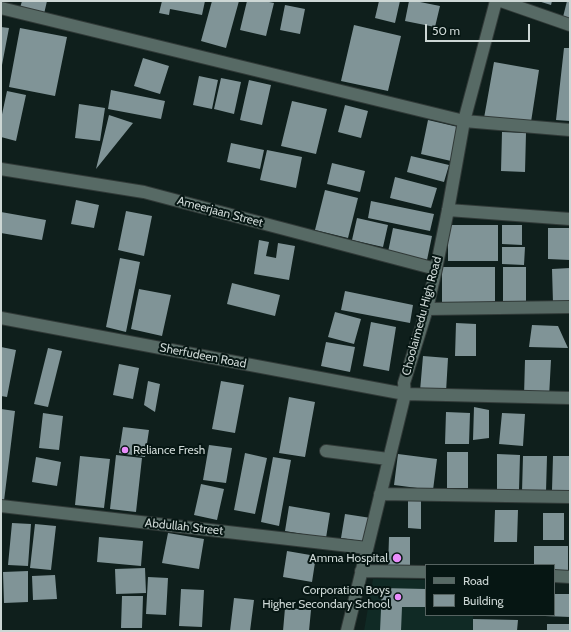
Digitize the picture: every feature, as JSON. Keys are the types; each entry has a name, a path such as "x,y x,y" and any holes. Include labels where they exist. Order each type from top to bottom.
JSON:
{"street":[{"name":"Choolaimedu High Road","path":"347,631 405,394 404,383 427,309 448,210 464,121 496,1"},
{"path":"501,1 570,25"},
{"path":"1,8 464,121 570,130"},
{"name":"Ameerjaan Street","path":"1,169 144,192 436,269"},
{"path":"448,210 570,219"},
{"path":"427,309 570,307"},
{"name":"Sherfudeen Road","path":"1,318 405,394 570,398"},
{"path":"326,451 388,459"},
{"path":"380,494 570,497"},
{"name":"Abdullah Street","path":"1,506 367,548"},
{"path":"362,571 425,572"},
{"path":"555,576 570,577"}],"shaded area":[{"name":"Corporation Boys Higher Secondary School","path":"373,579 425,580 425,616 473,616 473,631 364,631"}],"building":[{"path":"22,1 47,1 44,14 20,8"},
{"path":"162,1 205,1 202,15 170,9 169,15 159,13"},
{"path":"212,1 239,1 226,48 201,41"},
{"path":"247,1 264,1 274,3 266,36 240,30"},
{"path":"379,1 400,1 395,23 375,18"},
{"path":"409,1 440,6 435,27 405,21"},
{"path":"538,1 552,1 551,5"},
{"path":"567,1 570,1 570,24 562,21"},
{"path":"285,5 305,9 300,34 280,30"},
{"path":"354,25 401,36 388,91 341,81"},
{"path":"1,27 9,28 2,65 1,65"},
{"path":"20,28 67,37 55,96 9,87"},
{"path":"564,48 570,48 570,121 556,120"},
{"path":"143,58 169,66 160,94 134,86"},
{"path":"494,62 539,70 531,122 484,118"},
{"path":"199,76 218,80 212,109 193,105"},
{"path":"221,78 241,82 234,114 214,109"},
{"path":"249,80 271,85 262,125 240,120"},
{"path":"111,90 165,101 161,119 108,109"},
{"path":"7,91 26,95 16,141 1,137 1,119"},
{"path":"292,101 327,109 316,154 281,146"},
{"path":"79,104 105,108 100,141 75,138"},
{"path":"345,105 368,111 361,138 338,132"},
{"path":"109,115 133,123 96,169"},
{"path":"428,120 458,127 451,161 421,154"},
{"path":"502,132 526,133 525,172 501,171"},
{"path":"231,143 264,150 260,169 227,162"},
{"path":"267,150 302,157 296,188 260,180"},
{"path":"411,156 449,165 444,182 407,172"},
{"path":"332,163 365,171 360,192 327,184"},
{"path":"395,177 437,188 431,208 390,198"},
{"path":"325,190 358,198 348,238 315,230"},
{"path":"76,200 99,205 94,228 71,224"},
{"path":"371,201 434,214 430,231 368,218"},
{"path":"126,211 152,216 144,256 118,250"},
{"path":"1,212 46,220 42,240 1,233"},
{"path":"357,218 388,225 383,247 352,240"},
{"path":"448,225 498,225 498,261 448,261"},
{"path":"502,225 522,225 522,245 502,244"},
{"path":"393,228 432,236 427,260 388,252"},
{"path":"548,228 570,228 570,260 548,259"},
{"path":"259,240 269,242 266,256 276,258 278,243 295,246 289,280 254,274"},
{"path":"502,247 525,247 524,265 502,264"},
{"path":"120,258 140,262 126,332 106,327"},
{"path":"442,267 495,267 495,302 442,302"},
{"path":"503,267 526,267 526,302 503,302"},
{"path":"570,268 570,303 553,303 552,269"},
{"path":"232,283 280,295 275,316 227,304"},
{"path":"139,289 171,295 162,336 131,329"},
{"path":"345,291 413,305 410,323 341,310"},
{"path":"335,312 361,319 354,344 328,337"},
{"path":"371,322 396,327 389,371 363,366"},
{"path":"456,323 476,324 476,356 455,356"},
{"path":"532,325 558,326 568,348 529,347"},
{"path":"326,342 355,347 350,372 321,366"},
{"path":"1,347 16,350 7,397 1,396"},
{"path":"48,348 62,351 48,407 34,404"},
{"path":"423,356 448,358 446,392 420,391"},
{"path":"525,360 551,360 549,397 524,396"},
{"path":"119,364 139,368 133,399 113,395"},
{"path":"148,381 160,384 155,412 144,405"},
{"path":"221,381 244,385 235,433 212,429"},
{"path":"289,397 315,402 305,457 279,453"},
{"path":"474,407 489,410 489,438 473,440"},
{"path":"1,409 15,411 4,501 1,501"},
{"path":"446,412 470,413 469,444 445,444"},
{"path":"43,413 63,416 59,450 39,448"},
{"path":"502,413 525,414 523,446 499,444"},
{"path":"123,427 149,430 145,457 119,453"},
{"path":"209,445 232,448 226,483 203,480"},
{"path":"447,452 468,452 468,488 447,488"},
{"path":"245,453 267,458 255,514 234,510"},
{"path":"398,454 437,459 433,490 394,485"},
{"path":"497,454 520,455 519,490 497,489"},
{"path":"116,455 142,458 136,512 110,509"},
{"path":"80,456 110,459 104,508 75,505"},
{"path":"523,456 547,456 546,492 522,492"},
{"path":"553,456 570,456 570,491 552,490"},
{"path":"36,457 61,462 57,486 32,482"},
{"path":"273,457 291,460 279,526 261,522"},
{"path":"201,484 224,489 217,520 194,515"},
{"path":"408,499 421,499 421,529 408,528"},
{"path":"289,506 330,513 326,538 285,531"},
{"path":"495,510 518,510 517,542 494,542"},
{"path":"543,513 564,513 564,540 543,540"},
{"path":"345,514 371,518 367,542 341,538"},
{"path":"12,523 31,524 28,566 8,565"},
{"path":"35,524 56,526 51,570 30,568"},
{"path":"168,533 204,539 199,569 162,563"},
{"path":"99,537 143,541 141,566 97,562"},
{"path":"389,537 410,537 410,568 388,568"},
{"path":"534,546 568,546 568,574 555,574 555,564 534,564"},
{"path":"287,551 316,556 312,582 283,577"},
{"path":"145,568 146,593 116,594 115,569"},
{"path":"28,571 28,602 4,603 3,572"},
{"path":"55,575 57,599 33,600 32,576"},
{"path":"148,577 168,578 166,615 146,614"},
{"path":"382,588 425,589 425,607 402,607 401,631 380,631"},
{"path":"181,589 204,590 202,627 179,626"},
{"path":"555,594 570,594 570,617 545,616 555,616"},
{"path":"122,596 143,596 142,628 121,628"},
{"path":"234,598 254,600 250,631 230,631"},
{"path":"285,608 311,610 309,631 283,631"},
{"path":"473,619 518,620 517,631 473,631"},
{"path":"547,624 570,624 570,631 547,631"}],"place":[{"name":"Reliance Fresh","path":"125,450"},
{"name":"Amma Hospital","path":"397,558"},
{"name":"Corporation Boys Higher Secondary School","path":"398,597"}]}
